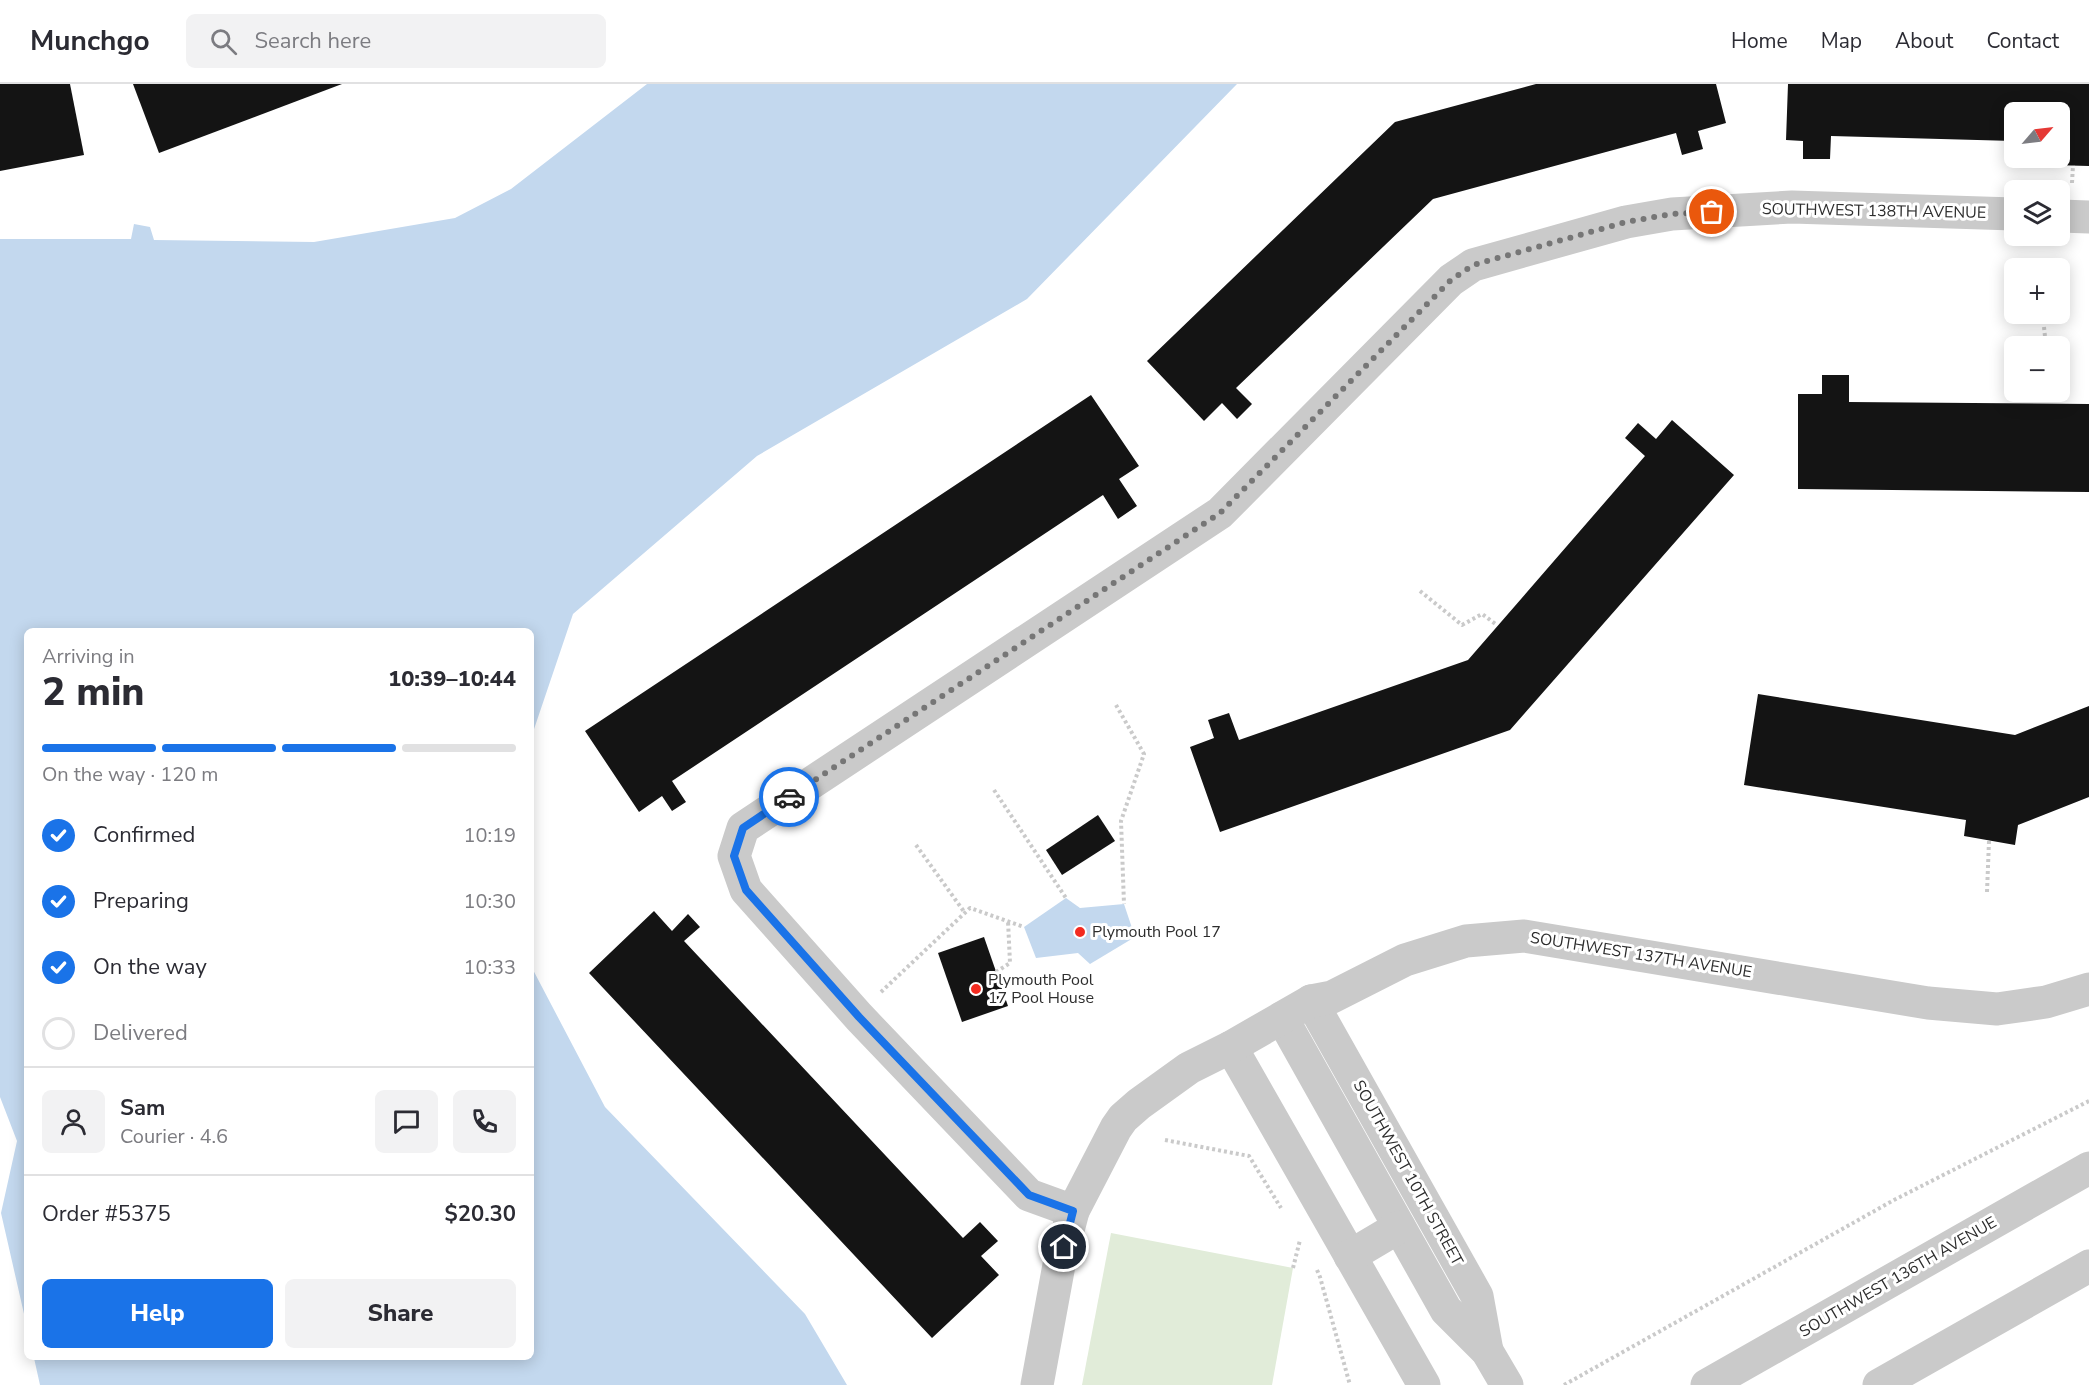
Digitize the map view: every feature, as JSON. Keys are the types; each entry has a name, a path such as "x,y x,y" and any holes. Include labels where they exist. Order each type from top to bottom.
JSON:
{"street":[{"name":"SOUTHWEST 138TH AVENUE","path":"859,1017 746,890 734,856 743,828 1220,513 1451,280 1473,265 1626,222 1672,214 1792,207 2004,214"},
{"path":"2070,216 2089,216"},
{"name":"SOUTHWEST 137TH AVENUE","path":"1036,1385 1059,1265 1073,1211 1123,1118 1189,1068 1231,1047 1311,1001 1332,997 1405,960 1466,941 1524,936 1928,1003 1997,1009 2046,1002 2089,989"},
{"name":"SOUTHWEST 10TH STREET","path":"1311,1001 1477,1296 1487,1350"},
{"path":"859,1017 1029,1195 1073,1211"},
{"name":"SOUTHWEST 10TH STREET","path":"1282,1018 1446,1310 1487,1350 1507,1385"},
{"path":"1231,1047 1424,1385"},
{"name":"SOUTHWEST 136TH AVENUE","path":"1707,1385 2089,1168"},
{"path":"1350,1256 1399,1227"},
{"path":"1879,1385 2089,1266"}],"path":[{"path":"2044,327 2045,336"},
{"path":"1420,591 1462,625 1482,614 1497,625"},
{"path":"1116,705 1144,754 1121,821 1124,904"},
{"path":"994,790 1066,898"},
{"path":"1987,892 1989,841"},
{"path":"916,845 965,913"},
{"path":"859,1017 889,983 970,908 1024,927"},
{"path":"996,972 1010,963 1008,921"},
{"path":"1564,1385 1894,1200 2089,1101"},
{"path":"1165,1140 1249,1156 1283,1212"},
{"path":"1295,1231 1306,1250"},
{"path":"1293,1268 1301,1240"},
{"path":"1316,1268 1350,1385"}],"green space":[{"path":"1111,1233 1293,1268 1272,1385 1082,1385"}],"water":[{"path":"647,84 1237,84 1027,299 757,456 573,614 534,729 534,628 24,628 24,1314 1,1213 17,1141 0,1097 0,239 131,239 134,224 150,227 154,240 314,242 455,218 511,189"},
{"name":"Plymouth Pool 17","path":"1066,898 1080,908 1124,904 1135,937 1090,964 1078,953 1036,958 1024,927"},
{"path":"534,972 605,1107 805,1314 847,1385 40,1385 34,1360 534,1360"}],"building":[{"path":"0,84 70,84 84,155 0,171"},
{"path":"133,84 342,84 159,153"},
{"path":"1536,84 1716,84 1726,123 1698,131 1703,149 1682,155 1676,133 1433,199 1236,388 1252,404 1237,419 1222,403 1204,421 1147,361 1395,122"},
{"path":"1788,84 2089,84 2089,166 2070,166 2070,102 2004,102 2004,141 1831,136 1830,159 1803,159 1803,141 1786,140"},
{"path":"1822,375 1849,375 1849,402 2089,404 2089,492 1798,489 1798,394 1822,394"},
{"path":"1091,395 1139,466 1119,479 1137,506 1118,519 1103,495 672,781 686,802 672,811 662,796 639,812 585,731"},
{"path":"1672,420 1734,475 1510,730 1220,832 1190,747 1214,738 1208,720 1229,713 1239,740 1468,660 1645,456 1625,438 1638,423 1656,439"},
{"path":"1758,694 2015,735 2089,706 2089,797 2018,825 2015,845 1964,836 1966,820 1744,785"},
{"path":"1098,815 1115,841 1062,875 1046,850"},
{"path":"654,911 672,931 688,914 700,927 684,941 963,1238 980,1222 998,1241 981,1256 999,1275 932,1338 589,973"},
{"name":"Plymouth Pool 17 Pool House","path":"984,937 1008,1006 962,1022 938,953"}],"way so far":[{"path":"789,797 1220,513 1451,280 1473,265 1626,222 1672,214 1712,212"}],"place":[{"name":"Plymouth Pool 17","path":"1080,932"},
{"name":"Plymouth Pool 17 Pool House","path":"976,989"}],"route":[{"path":"789,797 743,828 734,856 746,890 859,1017 1029,1195 1073,1211 1064,1247"}]}
